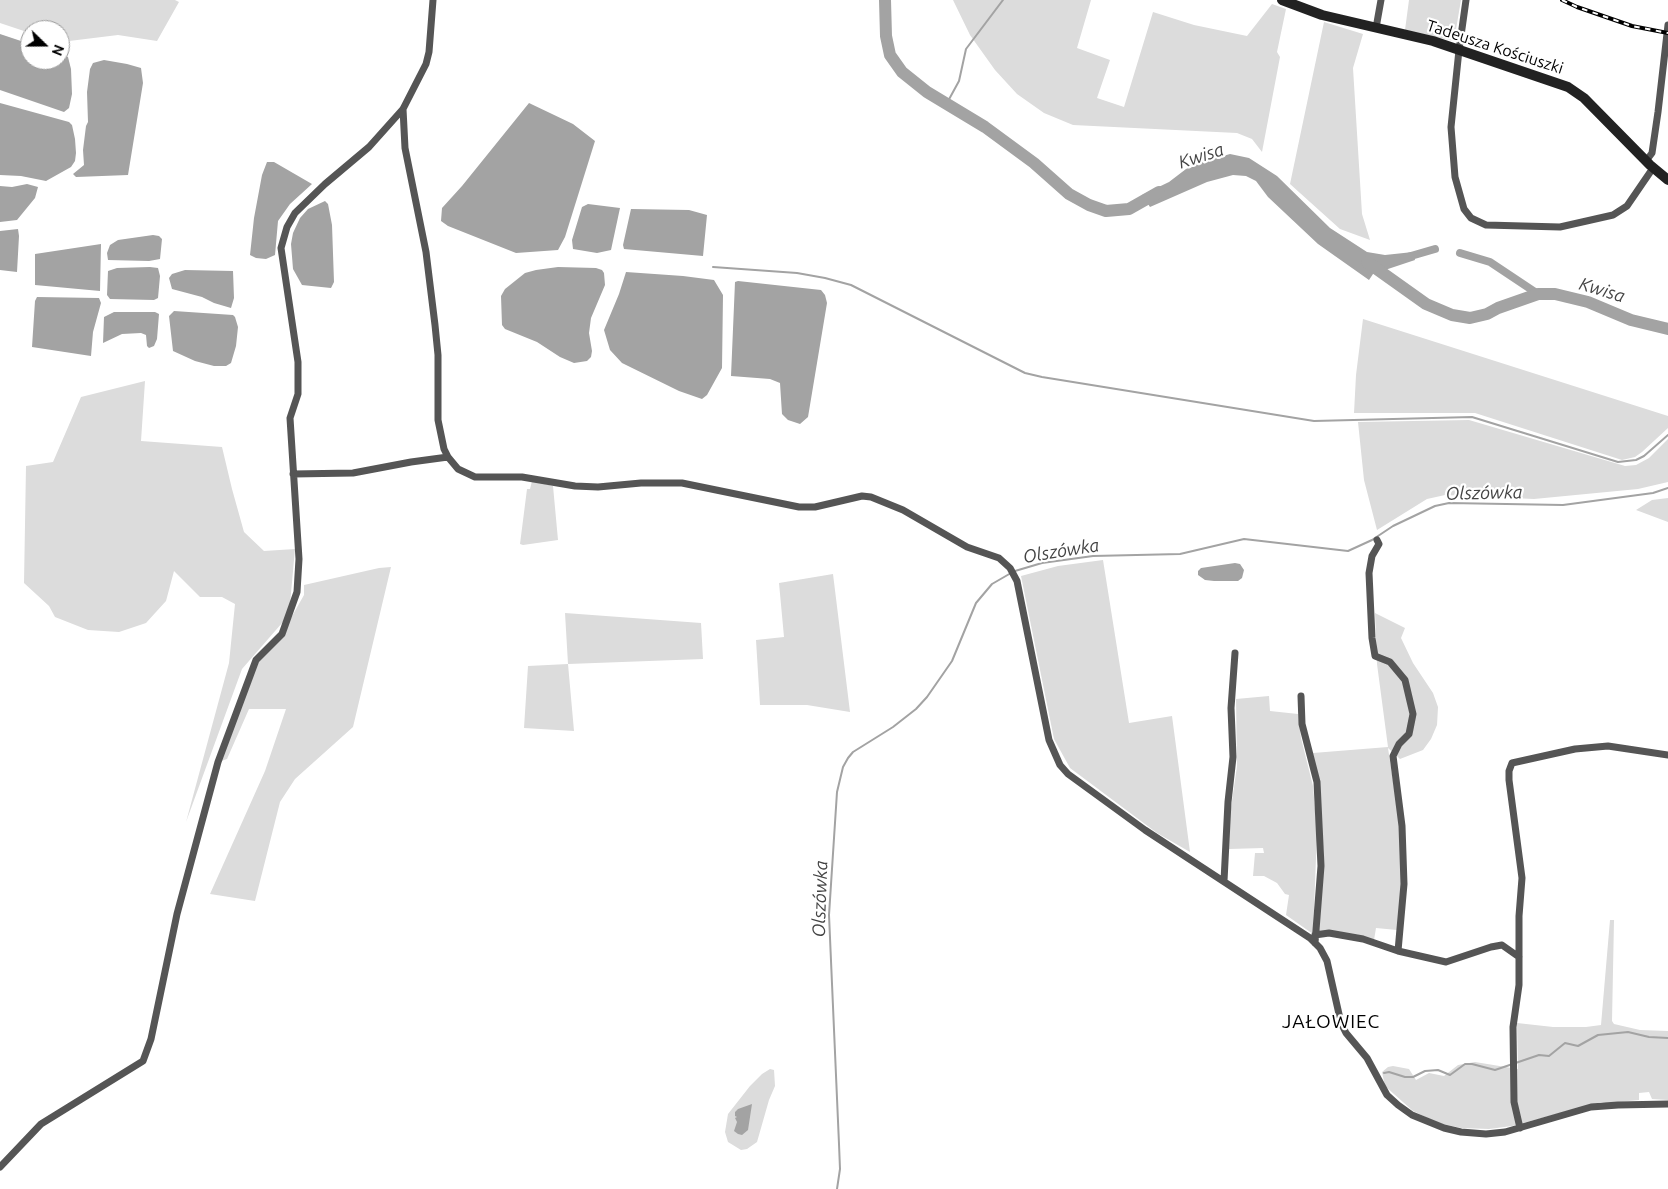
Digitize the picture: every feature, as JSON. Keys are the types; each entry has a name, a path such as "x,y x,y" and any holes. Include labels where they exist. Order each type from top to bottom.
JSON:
{"main road":[{"name":"Tadeusza Kościuszki","path":"1282,0 1322,15 1433,41 1568,87 1584,98 1668,180"}],"street":[{"path":"0,1168 42,1124 142,1061 151,1039 177,914 218,762 256,660 282,634 297,592 299,560 290,418 298,394 298,362 281,248 287,227 295,213 325,184 369,147 403,109 428,58 433,0"},
{"path":"1376,28 1380,0"},
{"path":"1466,0 1458,50 1451,127 1454,168 1464,209 1471,218 1486,225 1560,227 1613,215 1627,206 1650,164 1668,25"},
{"path":"403,109 405,148 426,252 435,325 438,355 438,420 444,448 453,465 464,473 481,478 522,477 584,487 641,483 677,483 799,507 824,506 862,496 871,497 903,510 967,547 999,558 1010,568 1017,581 1049,740 1060,765 1068,774 1145,830 1296,928 1320,948 1327,961 1344,1028 1367,1058 1387,1095 1392,1100 1424,1122 1461,1132 1486,1134 1505,1132 1591,1108 1618,1105 1668,1104"},
{"path":"293,474 353,473 411,462 448,458"},
{"path":"1377,540 1379,544 1372,556 1369,574 1372,638 1375,656 1390,662 1405,680 1413,714 1409,734 1399,744 1393,756 1402,826 1404,884 1398,951"},
{"path":"1224,881 1228,802 1233,757 1231,708 1235,653"},
{"path":"1300,696 1302,724 1317,782 1321,866 1315,943"},
{"path":"1520,1128 1514,1102 1513,1027 1519,985 1519,916 1522,878 1509,770 1512,763 1575,749 1608,746 1668,755"},
{"path":"1315,935 1329,933 1363,939 1398,951 1446,962 1502,945 1519,957"}],"shaded area":[{"path":"0,0 175,0 179,2 157,41 118,35 70,41 70,20 20,20 20,30 0,23"},
{"path":"953,0 1091,0 1077,48 1110,60 1097,98 1124,107 1153,12 1194,25 1247,36 1272,4 1286,9 1277,52 1280,57 1262,152 1252,139 1237,133 1073,125 1044,113 1017,94 995,70 970,35"},
{"path":"1409,0 1461,0 1454,41 1405,30"},
{"path":"1324,22 1363,34 1353,68 1362,214 1370,240 1340,229 1290,184"},
{"path":"0,34 20,41 20,70 70,70 70,65 72,94 69,108 64,112 0,90"},
{"path":"104,60 141,68 143,83 128,175 76,177 73,174 84,165 83,150 88,122 87,92 90,69 93,63"},
{"path":"0,103 69,122 72,125 76,153 75,161 71,167 46,181 21,176 0,175"},
{"path":"529,103 573,124 595,141 565,237 558,250 516,253 448,226 441,221 442,208"},
{"path":"1230,154 1249,158 1277,176 1330,228 1367,252 1385,255 1413,252 1415,260 1373,274 1369,280 1318,244 1268,197 1256,181 1246,176 1233,175 1207,182 1150,207 1142,195 1169,182 1186,169"},
{"path":"267,162 274,162 312,184 290,204 278,221 275,255 266,259 250,255 254,218 262,175"},
{"path":"27,184 38,187 35,198 17,220 0,222 0,186 12,187"},
{"path":"325,201 328,204 332,225 334,282 331,288 302,285 293,269 291,244 293,233 300,218 308,209"},
{"path":"588,204 620,208 611,250 597,253 573,249 572,240 582,207"},
{"path":"631,209 689,210 707,215 703,256 624,249 623,245"},
{"path":"18,229 17,272 0,270 0,231"},
{"path":"153,235 159,236 162,239 160,259 149,261 108,260 107,253 110,245 118,240"},
{"path":"101,244 100,291 35,285 35,254"},
{"path":"558,267 596,268 604,273 605,285 591,318 589,333 592,351 591,357 587,361 574,363 560,357 537,342 505,329 502,325 501,296 505,289 525,273"},
{"path":"117,268 158,268 160,276 158,298 154,300 110,299 107,295 108,271"},
{"path":"185,270 233,271 234,298 231,308 202,297 172,289 169,278 172,274"},
{"path":"626,272 714,280 723,295 722,368 707,395 702,399 679,391 622,363 610,350 604,330"},
{"path":"735,282 821,290 825,295 827,303 808,417 800,424 788,420 782,414 780,383 770,379 731,376"},
{"path":"37,297 99,298 101,303 93,332 91,356 32,347 35,301"},
{"path":"174,311 233,315 238,327 236,346 231,363 226,366 214,366 195,361 173,351 169,316"},
{"path":"114,312 155,312 159,314 157,339 154,346 149,348 147,346 146,335 141,333 122,334 103,343 104,317"},
{"path":"1363,319 1668,416 1668,428 1635,457 1622,460 1475,413 1354,413 1356,375"},
{"path":"145,381 141,441 222,447 244,532 264,551 295,549 289,615 242,669 186,822 229,663 235,604 222,597 200,597 174,571 166,601 146,623 119,632 88,630 55,617 49,606 24,583 26,466 53,462 81,397"},
{"path":"1469,420 1625,466 1636,465 1649,458 1668,439 1668,482 1638,489 1534,499 1445,495 1427,499 1377,530 1364,480 1358,422"},
{"path":"532,481 553,486 558,540 523,545 520,544 527,489 530,489"},
{"path":"1668,498 1668,522 1636,510 1652,500"},
{"path":"1103,560 1129,723 1172,716 1190,852 1157,833 1070,768 1054,739 1021,576 1058,566"},
{"path":"1235,563 1240,564 1244,570 1242,578 1238,581 1205,580 1198,575 1198,571 1201,568"},
{"path":"391,567 353,727 295,779 280,802 255,901 210,894 265,771 286,709 249,709 227,759 218,762 256,660 282,634 304,595 304,585"},
{"path":"833,574 850,712 807,705 760,705 756,640 784,637 779,583"},
{"path":"565,613 701,623 703,659 568,664"},
{"path":"1375,613 1405,628 1401,638 1413,663 1433,693 1438,707 1437,725 1431,739 1423,750 1400,759 1388,748 1399,820 1402,884 1397,930 1376,928 1374,940 1319,931 1324,856 1313,753 1388,747 1377,664"},
{"path":"568,664 574,731 524,728 528,666"},
{"path":"1269,696 1270,711 1298,714 1301,738 1313,786 1317,833 1313,934 1286,915 1289,895 1285,894 1277,883 1264,876 1253,876 1255,853 1264,853 1263,848 1229,849 1230,815 1237,766 1236,699"},
{"path":"1610,920 1614,920 1612,1021 1614,1024 1640,1030 1668,1031 1668,1100 1652,1099 1649,1092 1639,1093 1639,1100 1601,1102 1512,1126 1489,1129 1461,1128 1438,1123 1413,1111 1385,1086 1382,1072 1388,1067 1393,1066 1409,1069 1416,1080 1429,1073 1444,1076 1458,1065 1475,1062 1518,1069 1517,1023 1553,1027 1601,1025"},
{"path":"770,1069 774,1070 775,1086 757,1142 747,1149 741,1150 728,1142 725,1132 728,1114 750,1086"},
{"path":"752,1104 748,1130 742,1135 738,1134 734,1131 737,1122 735,1112"}],"waterway":[{"name":"Kwisa","path":"885,0 886,36 890,55 902,72 927,92 985,127 1034,163 1069,194 1089,205 1106,211 1129,209 1159,192"},
{"path":"947,103 959,81 966,49 1003,0"},
{"path":"1404,258 1435,249"},
{"path":"1460,253 1490,262 1538,294"},
{"name":"Kwisa","path":"1367,262 1426,304 1452,315 1470,318 1487,314 1498,308 1538,294 1555,294 1588,302 1631,320 1668,329"},
{"path":"713,267 797,273 851,285 1025,373 1042,377 1314,421 1472,417 1618,462 1636,460 1644,456 1668,435"},
{"name":"Olszówka","path":"1015,571 1042,563 1093,556 1180,554 1244,539 1348,551 1372,540 1393,526 1435,506 1449,503 1563,505 1653,493 1668,488"},
{"name":"Olszówka","path":"837,1189 840,1169 829,915 837,792 843,767 853,752 893,727 916,709 927,697 952,661 976,603 992,584 1011,573"},
{"path":"1384,1073 1389,1072 1405,1077 1413,1077 1425,1071 1438,1070 1450,1075 1465,1064 1495,1070 1539,1055 1549,1056 1565,1043 1578,1046 1598,1035 1628,1032 1649,1037 1668,1038"}],"railway":[{"path":"1562,0 1632,26 1668,33"}],"district":[{"name":"JAŁOWIEC","path":"1331,1022"}]}
